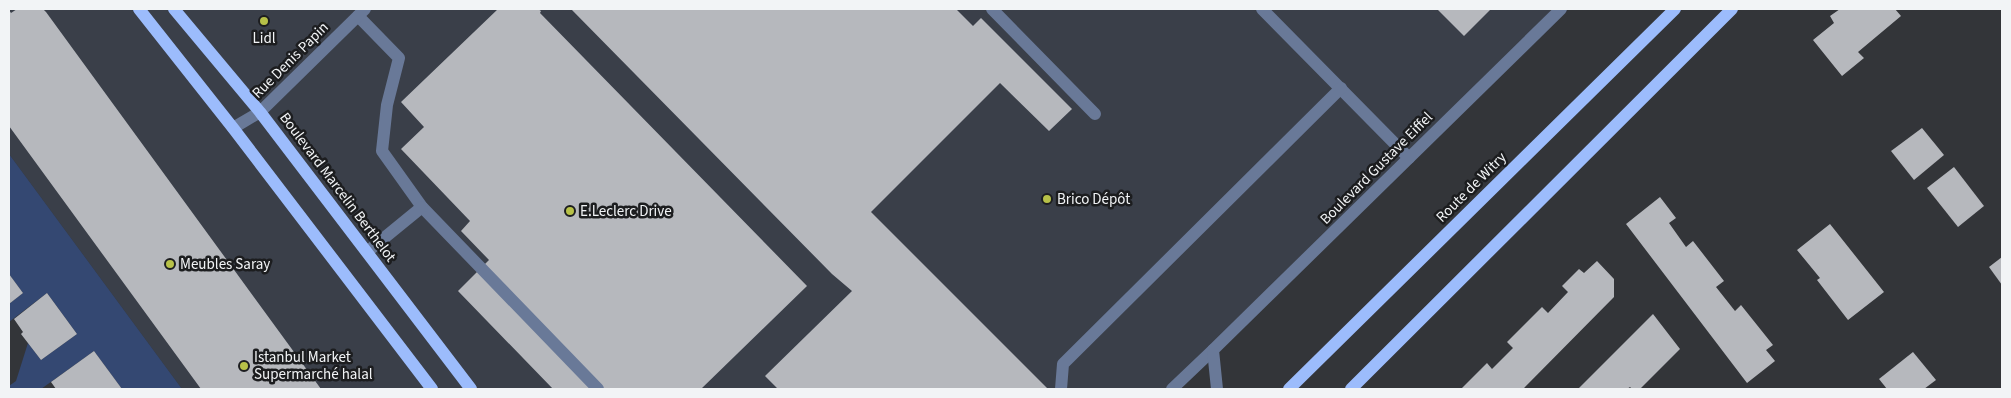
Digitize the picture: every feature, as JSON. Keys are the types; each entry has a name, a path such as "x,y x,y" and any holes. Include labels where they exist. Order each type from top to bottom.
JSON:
{"main road":[{"path":"139,9 233,128 432,389"},
{"name":"Boulevard Marcelin Berthelot","path":"174,9 260,112 471,389"},
{"name":"Route de Witry","path":"1289,389 1675,9"},
{"path":"1351,389 1732,9"}],"street":[{"path":"992,9 1095,114"},
{"path":"1262,9 1409,158"},
{"name":"Boulevard Gustave Eiffel","path":"1172,389 1561,9"},
{"name":"Rue Denis Papin","path":"233,128 260,112 361,12"},
{"path":"361,12 399,58 387,105 382,151 422,206 598,389"},
{"path":"1061,389 1063,364 1340,88"},
{"path":"367,252 422,206"},
{"path":"1213,350 1217,389"}],"shaded area":[{"path":"9,9 1561,9 1172,389 182,389 9,154"},
{"path":"9,154 182,389 122,389 94,351 41,389 11,389 9,386 16,381 28,343 41,360 77,334 47,293 9,322 9,304 23,293 9,274"}],"building":[{"path":"17,9 43,9 46,12 321,389 201,389 9,126 9,10 11,13"},
{"name":"E.Leclerc Drive","path":"498,9 538,9 541,11 540,13 807,286 701,389 553,389 458,291 489,260 461,231 470,221 401,149 424,127 401,102"},
{"path":"571,9 956,9 973,26 981,18 1072,109 1049,131 1000,83 871,212 1048,389 778,389 765,376 852,291 832,274"},
{"path":"1437,9 1491,9 1464,36"},
{"path":"1840,9 1895,9 1901,16 1858,52 1864,58 1842,76 1813,40 1834,23 1830,16"},
{"path":"1922,128 1944,155 1914,180 1891,151"},
{"path":"1954,167 1984,206 1958,227 1927,188"},
{"path":"1660,197 1676,218 1669,223 1686,247 1693,241 1724,281 1716,287 1735,311 1741,305 1773,345 1766,350 1775,361 1747,383 1626,224"},
{"path":"1830,224 1884,292 1848,320 1817,280 1820,278 1797,250"},
{"path":"2002,257 2002,285 1989,267"},
{"path":"1597,261 1614,279 1614,297 1523,389 1461,389 1487,363 1492,369 1513,348 1507,342 1542,307 1548,313 1568,292 1562,286 1579,269 1584,273"},
{"path":"9,274 23,293 9,304"},
{"path":"47,293 77,334 41,360 21,334 23,332 14,319"},
{"path":"1653,314 1680,349 1640,389 1632,389 1630,387 1627,389 1578,389"},
{"path":"94,351 122,389 56,389 51,382"},
{"path":"1913,352 1936,380 1924,389 1887,389 1879,379"}],"place":[{"name":"Lidl","path":"264,21"},
{"name":"Brico Dépôt","path":"1047,199"},
{"name":"E.Leclerc Drive","path":"570,211"},
{"name":"Meubles Saray","path":"170,264"},
{"name":"Istanbul Market Supermarché halal","path":"244,366"}]}
